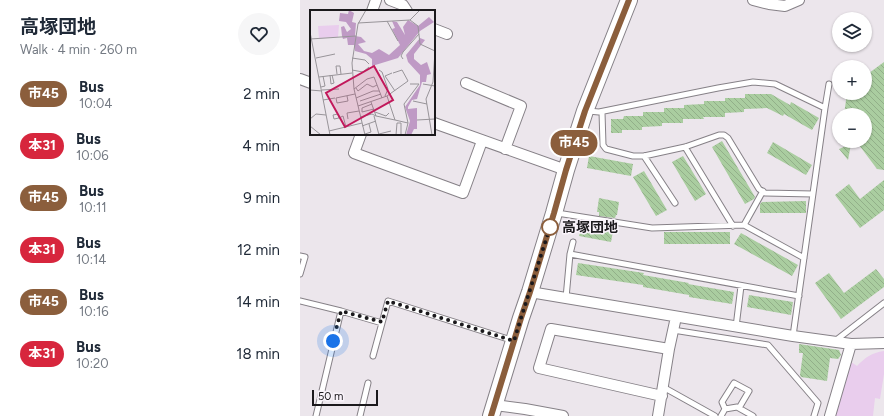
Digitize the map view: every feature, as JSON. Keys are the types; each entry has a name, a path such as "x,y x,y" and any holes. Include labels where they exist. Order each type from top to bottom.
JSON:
{"main road":[{"path":"493,410 585,111 629,0"}],"street":[{"path":"372,10 376,0"},
{"path":"390,0 403,4 406,10"},
{"path":"753,0 785,6 799,0"},
{"path":"435,29 447,34"},
{"path":"300,79 310,83"},
{"path":"466,83 521,106 505,148"},
{"path":"435,124 566,170"},
{"path":"361,135 354,153 463,193 482,140"},
{"path":"530,292 834,342 851,344 884,343"},
{"path":"658,416 676,317"},
{"path":"662,391 539,368 551,329 669,349"},
{"path":"830,416 851,344"},
{"path":"493,410 532,410 563,416"}],"lane":[{"path":"585,111 602,112 752,82 775,84 825,108"},
{"path":"793,336 825,108 830,84"},
{"path":"602,112 603,145 606,149 633,156 644,156 684,147 719,135 724,135 728,138 759,189 765,193 813,194"},
{"path":"684,147 733,226"},
{"path":"644,156 674,203"},
{"path":"744,226 763,191"},
{"path":"554,213 652,228 744,226 804,258"},
{"path":"566,298 570,254 573,242"},
{"path":"570,254 799,296"},
{"path":"300,256 305,257 300,274"},
{"path":"736,327 741,286"},
{"path":"300,301 382,322"},
{"path":"373,356 388,301 514,341"},
{"path":"834,342 884,303"},
{"path":"316,416 341,311"},
{"path":"673,330 768,345 818,403 814,416"},
{"path":"360,416 368,383"},
{"path":"725,409 722,402 734,383 749,391 739,408"},
{"path":"662,391 715,416"},
{"path":"725,409 737,407 753,416"},
{"path":"721,416 725,409"}],"shaded area":[{"path":"884,351 884,374 880,399 875,398 873,416 834,416 845,372 851,362 857,366 869,356"}],"building":[{"path":"884,62 884,170 877,169 861,148 872,148 872,108 845,108 846,100 872,100 872,71"},
{"path":"745,94 771,94 790,105 791,102 819,118 812,130 784,114 783,116 767,108 744,109 744,112 725,113 725,117 683,119 683,123 662,123 662,126 642,127 642,130 622,130 622,133 611,133 611,119 623,119 624,116 643,116 643,112 664,112 664,108 684,108 684,105 704,104 704,101 725,101 725,98 745,98"},
{"path":"722,141 755,197 745,204 712,147"},
{"path":"773,142 812,165 806,175 767,153"},
{"path":"850,148 848,160 839,149"},
{"path":"589,156 633,164 631,176 587,168"},
{"path":"683,156 706,194 695,201 672,162"},
{"path":"644,171 667,210 656,216 633,177"},
{"path":"884,180 884,210 860,228 835,195 849,184 860,199"},
{"path":"599,198 619,202 617,215 615,218 599,216 599,212 597,212"},
{"path":"806,201 806,213 760,213 760,204 762,202"},
{"path":"598,223 614,226 611,242 579,236 581,229 596,232"},
{"path":"664,232 730,232 730,244 664,244"},
{"path":"741,233 798,265 792,276 734,244"},
{"path":"578,263 644,273 643,275 734,292 732,304 689,297 689,295 643,287 643,285 576,275"},
{"path":"876,269 884,279 884,287 841,319 815,283 829,273 844,293"},
{"path":"749,295 793,302 791,315 747,307"},
{"path":"799,344 839,350 841,355 838,359 830,358 827,381 801,377 803,353 799,353"}],"bus line":[{"name":"市45","path":"491,416 585,111 629,0"}],"place":[{"name":"高塚団地","path":"550,227"}],"route":[{"path":"333,341 341,311 382,322 388,301 514,341 550,227"}]}
